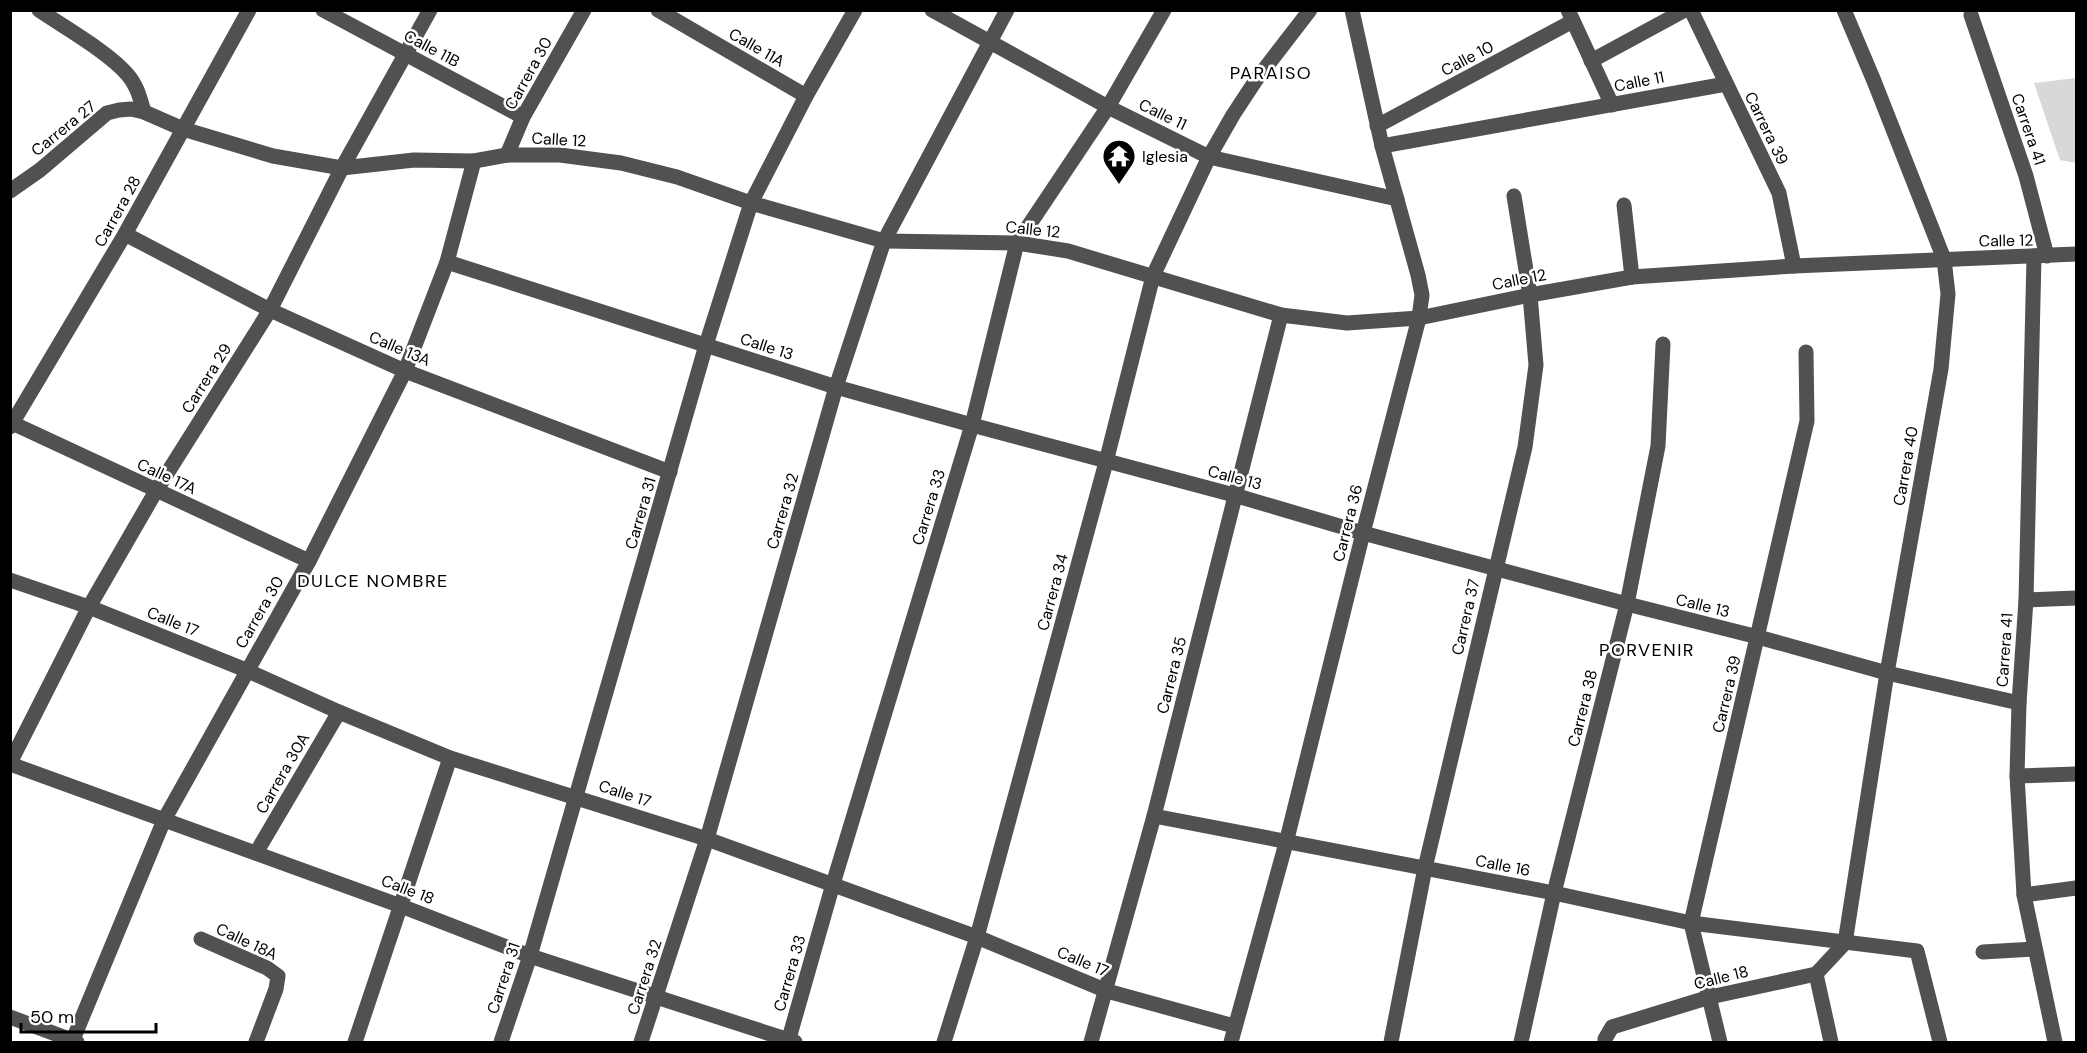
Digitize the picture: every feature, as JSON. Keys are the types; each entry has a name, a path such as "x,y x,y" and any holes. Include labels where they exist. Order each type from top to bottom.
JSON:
{"street":[{"path":"39,10 61,16 115,62 128,75 139,92 144,112"},
{"name":"Carrera 28","path":"11,424 126,234 249,10"},
{"name":"Calle 11B","path":"323,10 523,117"},
{"name":"Carrera 29","path":"10,763 89,608 156,491 270,310 342,168 430,10"},
{"name":"Carrera 30","path":"507,155 523,117 584,10"},
{"name":"Calle 11A","path":"658,10 806,96"},
{"name":"Carrera 31","path":"501,1042 530,956 706,345 751,203 806,96 855,10"},
{"name":"Calle 11","path":"932,10 1108,107 1209,157 1397,198"},
{"name":"Carrera 32","path":"641,1042 707,839 836,387 884,241 1007,10"},
{"name":"Carrera 33","path":"790,1042 832,884 972,425 1017,243 1108,107 1164,10"},
{"name":"Carrera 36","path":"1231,1042 1286,843 1419,318 1422,295 1419,275 1377,126 1352,10"},
{"path":"1591,61 1685,10"},
{"name":"Carrera 39","path":"1691,10 1779,193 1794,266"},
{"name":"Carrera 40","path":"1844,10 1944,259 1948,294 1941,369 1887,673 1845,943"},
{"name":"Carrera 34","path":"944,1042 977,937 1106,462 1153,276 1209,157 1256,80 1305,12"},
{"name":"Carrera 41","path":"1971,15 2026,176 2041,257 2017,776 2024,895 2055,1042"},
{"path":"1570,16 1612,105"},
{"name":"Calle 10","path":"1377,126 1570,16"},
{"name":"Calle 11","path":"1382,146 1726,84"},
{"name":"Carrera 27","path":"10,191 40,170 107,113 131,109 144,112"},
{"name":"Calle 12","path":"144,112 183,129 273,156 342,168 414,160 474,161 507,155 560,155 621,163 677,177 751,203 884,241 1017,243 1068,251 1281,315 1347,323 1419,318 1632,277 1794,266 2076,255"},
{"name":"Carrera 30","path":"74,1042 164,820 309,561 405,371 447,262 474,161"},
{"name":"Carrera 37","path":"1391,1042 1425,868 1494,569 1525,447 1536,365 1530,295 1514,196"},
{"path":"1624,206 1632,277"},
{"name":"Calle 13A","path":"126,234 270,310 405,371 670,472"},
{"name":"Calle 13","path":"447,262 836,387 1234,495 1494,569 1758,637 1887,673 2019,703"},
{"name":"Carrera 35","path":"1091,1042 1154,816 1281,315"},
{"name":"Carrera 38","path":"1521,1042 1554,893 1627,604 1658,446 1663,344"},
{"name":"Carrera 39","path":"1720,1042 1691,923 1807,421 1806,352"},
{"name":"Calle 17A","path":"11,424 309,561"},
{"name":"Calle 17","path":"10,580 89,608 246,670 450,758 707,839 977,937 1107,991 1234,1026"},
{"path":"2026,600 2076,598"},
{"name":"Carrera 30A","path":"256,853 339,712"},
{"path":"355,1042 450,758"},
{"name":"Calle 18","path":"10,763 401,906 530,956 790,1042"},
{"path":"2017,776 2076,774"},
{"name":"Calle 16","path":"1154,816 1554,893 1691,923 1917,951 1940,1042"},
{"path":"2024,895 2076,888"},
{"name":"Calle 18A","path":"201,939 267,968 278,976 276,988 256,1042"},
{"path":"1831,1042 1816,974 1845,943"},
{"path":"1983,952 2035,949"},
{"name":"Calle 18","path":"1605,1042 1612,1027 1710,997 1816,974"},
{"path":"10,1017 74,1042"}],"shaded area":[{"path":"2076,78 2076,163 2060,160 2034,83"}],"place":[{"name":"Iglesia","path":"1119,185"}],"district":[{"name":"PARAISO","path":"1271,73"},
{"name":"DULCE NOMBRE","path":"373,581"},
{"name":"PORVENIR","path":"1647,650"}]}
